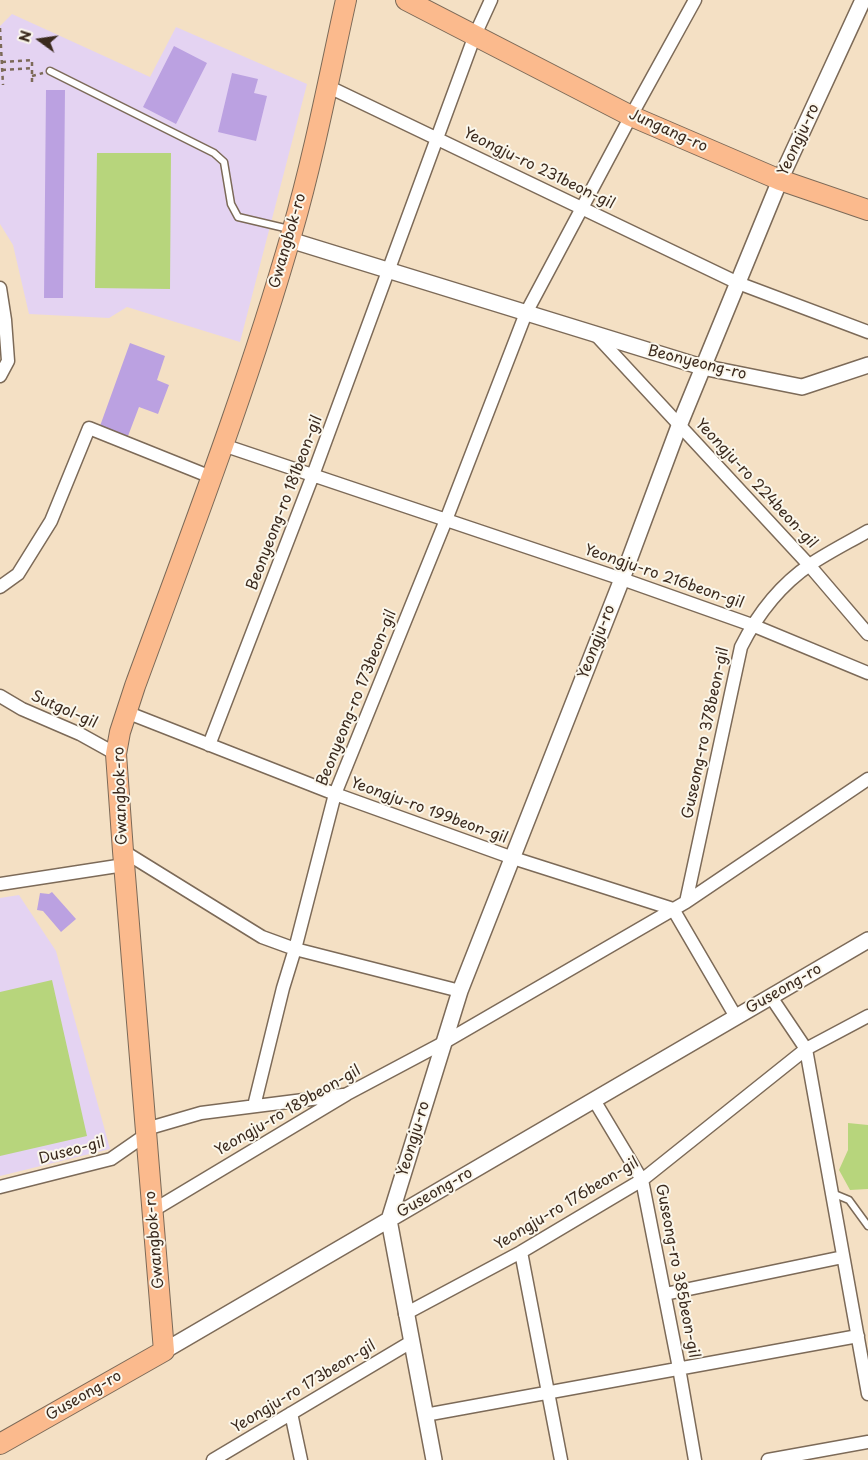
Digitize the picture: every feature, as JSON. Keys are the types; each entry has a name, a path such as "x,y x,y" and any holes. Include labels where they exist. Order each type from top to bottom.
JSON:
{"main road":[{"name":"Gwangbok-ro","path":"164,1351 116,754 126,712 223,445 291,235 346,0"},
{"name":"Jungang-ro","path":"406,0 631,116 780,180 868,210"},
{"name":"Guseong-ro","path":"0,1444 164,1351"}],"street":[{"path":"390,271 475,35 491,0"},
{"path":"526,313 695,0"},
{"name":"Yeongju-ro","path":"434,1460 405,1314 389,1220 460,991 622,579 679,426 780,180 863,0"},
{"name":"Yeongju-ro 231beon-gil","path":"327,86 738,282"},
{"name":"Beonyeong-ro","path":"291,235 390,271 702,367 802,387 868,365"},
{"name":"Beonyeong-ro 181beon-gil","path":"209,745 390,271"},
{"path":"738,282 868,332"},
{"path":"0,288 8,361 0,376"},
{"name":"Beonyeong-ro 173beon-gil","path":"254,1106 283,988 335,794 446,520 526,313"},
{"path":"595,334 679,426"},
{"name":"Yeongju-ro 224beon-gil","path":"679,426 810,565 868,634"},
{"path":"0,587 18,574 51,520 89,428 211,477"},
{"name":"Yeongju-ro 216beon-gil","path":"223,445 622,579 752,625 868,673"},
{"name":"Guseong-ro 378beon-gil","path":"686,902 741,646 752,625 772,598 810,565 868,531"},
{"name":"Sutgol-gil","path":"0,696 22,710 80,734 116,754"},
{"name":"Yeongju-ro 199beon-gil","path":"126,712 335,794 513,858"},
{"name":"Yeongju-ro 189beon-gil","path":"152,1211 347,1094 443,1043 686,902 868,779"},
{"path":"0,884 123,858 262,937 295,949 460,991"},
{"path":"513,858 674,909 736,1017"},
{"name":"Guseong-ro","path":"164,1351 868,940"},
{"path":"771,997 806,1049 868,1394"},
{"name":"Yeongju-ro 176beon-gil","path":"405,1314 521,1252 642,1180 806,1049 868,1016"},
{"path":"146,1132 201,1113 347,1094"},
{"name":"Guseong-ro 385beon-gil","path":"594,1100 642,1180 695,1460"},
{"name":"Duseo-gil","path":"0,1186 111,1159 146,1132"},
{"path":"521,1252 561,1460"},
{"path":"664,1294 843,1257"},
{"path":"425,1415 858,1336"},
{"name":"Yeongju-ro 173beon-gil","path":"213,1460 411,1342"},
{"path":"292,1413 301,1460"},
{"path":"768,1460 868,1442"}],"lane":[{"path":"50,71 214,153 224,162 231,204 238,217 291,235"},
{"path":"832,1193 849,1200 868,1226"}],"path":[{"path":"0,28 3,84"},
{"path":"2,62 32,60 32,86"},
{"path":"2,70 32,68"}],"shaded area":[{"path":"12,14 150,77 176,27 307,84 240,342 127,307 109,318 29,314 13,245 0,224 0,26"},
{"path":"19,895 56,951 110,1149 0,1176 0,898"}],"green space":[{"path":"97,153 171,153 170,289 95,288"},
{"path":"52,980 87,1136 0,1156 0,992"},
{"path":"848,1123 868,1125 868,1189 850,1190 839,1170 848,1150"}],"building":[{"path":"174,46 207,63 176,124 143,107"},
{"path":"232,73 258,79 254,93 267,96 256,141 218,132"},
{"path":"46,90 65,90 63,298 44,298"},
{"path":"130,343 165,356 157,380 169,385 158,414 139,407 128,436 100,426"},
{"path":"52,892 76,919 61,932 43,911 37,910 40,893 49,894"}]}
